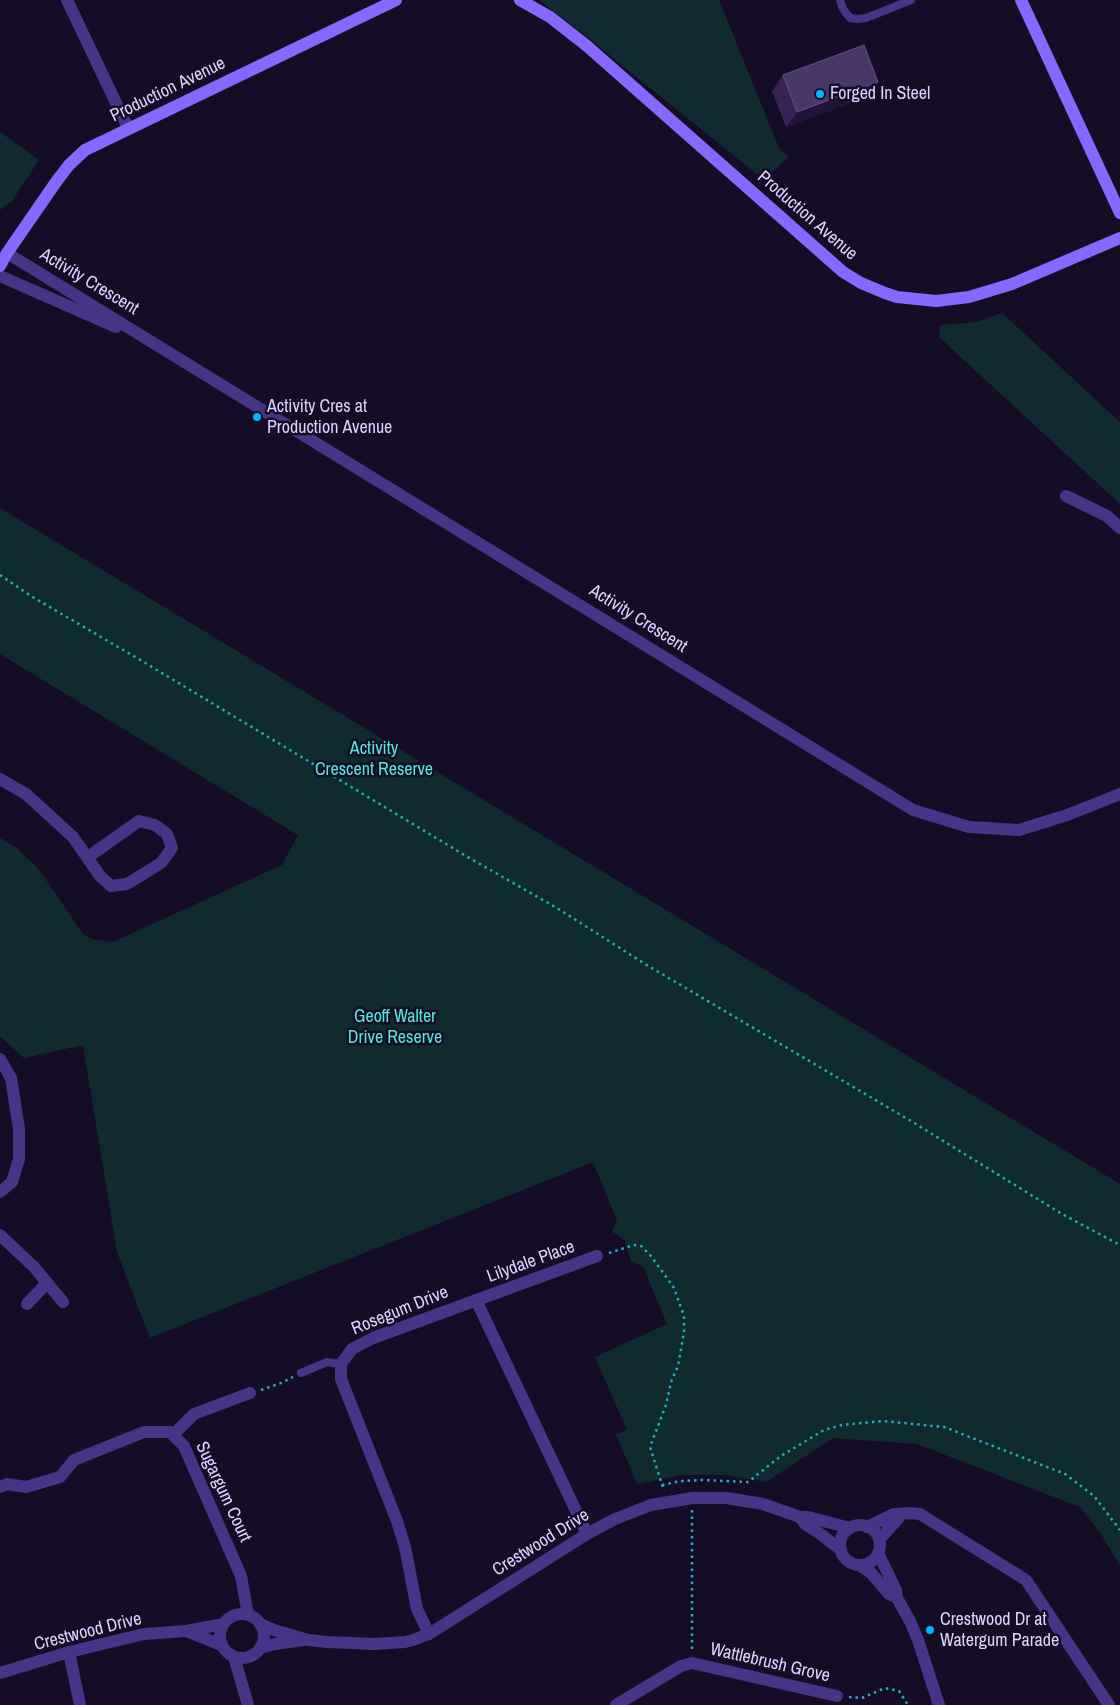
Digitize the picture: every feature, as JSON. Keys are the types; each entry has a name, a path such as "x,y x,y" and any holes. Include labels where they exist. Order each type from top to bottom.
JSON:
{"main road":[{"name":"Production Avenue","path":"0,266 4,250 69,165 85,150 396,0"},
{"name":"Production Avenue","path":"520,0 550,17 587,46 843,272 861,283 885,293 896,297 936,301 969,298 1012,284 1120,238"},
{"path":"1021,0 1120,214"}],"street":[{"path":"67,0 128,128"},
{"name":"Activity Crescent","path":"4,250 913,810 969,828 1019,830 1068,815 1120,794"},
{"name":"Activity Crescent","path":"0,276 160,346"},
{"path":"1066,496 1107,516 1120,528"},
{"path":"0,779 26,794 73,837 100,876 111,886 127,884 136,879 161,863 172,848 166,834 155,825 139,821 88,857"},
{"path":"0,1059 10,1078 19,1129 19,1159 12,1182 0,1192"},
{"path":"0,1236 34,1268 63,1302"},
{"name":"Lilydale Place","path":"476,1300 598,1256"},
{"path":"27,1304 47,1283"},
{"name":"Rosegum Drive","path":"341,1364 352,1349 373,1338 476,1300 587,1534"},
{"path":"341,1364 341,1380 396,1521 405,1547 417,1609 429,1634"},
{"path":"174,1434 194,1414 250,1393"},
{"name":"Sugargum Court","path":"0,1487 7,1484 26,1487 60,1477 74,1460 144,1432 170,1432 174,1434 184,1446 241,1576 248,1615"},
{"name":"Crestwood Drive","path":"260,1648 308,1640 374,1644 404,1642 429,1634 587,1534 635,1510 668,1502 692,1498 726,1498 763,1504 800,1517 808,1517 850,1528"},
{"path":"867,1527 894,1514 920,1514 1026,1580 1109,1705"},
{"path":"859,1565 870,1562 878,1546 902,1514"},
{"name":"Crestwood Drive","path":"800,1517 805,1524 834,1543 841,1550"},
{"path":"897,1598 889,1594 871,1573 846,1559 841,1550 842,1538 850,1528 862,1525 872,1530 896,1590 897,1598 918,1640 939,1705"},
{"path":"234,1615 248,1615 260,1624 264,1636 260,1648 252,1656 240,1657 224,1650 220,1638 223,1624 234,1615 239,1596 241,1576"},
{"name":"Crestwood Drive","path":"0,1673 69,1652 144,1634 186,1631 223,1624"},
{"name":"Crestwood Drive","path":"260,1624 308,1640"},
{"name":"Crestwood Drive","path":"186,1631 221,1645"},
{"path":"69,1652 80,1705"},
{"path":"240,1657 247,1701"},
{"name":"Wattlebrush Grove","path":"616,1705 681,1666 692,1663 838,1696"}],"lane":[{"path":"840,0 843,9 850,18 856,19 866,18 911,0"},
{"path":"301,1373 327,1362 341,1364"}],"path":[{"path":"0,575 31,596 466,856 557,908 645,964 912,1121 1062,1214 1120,1245"},
{"path":"598,1256 634,1245 641,1246 651,1256 674,1288 684,1316 684,1332 678,1366 650,1447 668,1502"},
{"path":"250,1393 282,1384 301,1373"},
{"path":"662,1485 681,1481 702,1480 748,1482 781,1456 824,1430 842,1425 883,1421 944,1427 1065,1474 1094,1496 1120,1530"},
{"path":"692,1498 692,1663"},
{"path":"838,1696 862,1698 885,1688 899,1691 908,1705"}],"green space":[{"path":"539,0 719,0 779,148 788,157 764,180"},
{"path":"0,132 39,160 12,201 0,210"},
{"path":"1002,313 1120,422 1120,504 939,337 940,325 977,322"},
{"name":"Geoff Walter Drive Reserve","path":"0,508 1120,1184 1120,1566 1101,1534 1080,1507 917,1444 833,1438 766,1482 725,1475 682,1475 637,1484 616,1434 627,1430 595,1357 667,1324 643,1266 631,1262 625,1241 612,1231 617,1220 593,1162 150,1338 117,1252 83,1045 24,1058 0,1036 0,838 14,846 38,868 83,934 91,939 113,942 282,865 298,835 0,654"}],"building":[{"path":"864,45 878,82 797,112 783,75"}],"place":[{"name":"Forged In Steel","path":"820,94"},
{"name":"Activity Cres at Production Avenue","path":"257,417"},
{"name":"Crestwood Dr at Watergum Parade","path":"930,1630"}],"park label":[{"name":"Activity Crescent Reserve","path":"374,760"}]}
